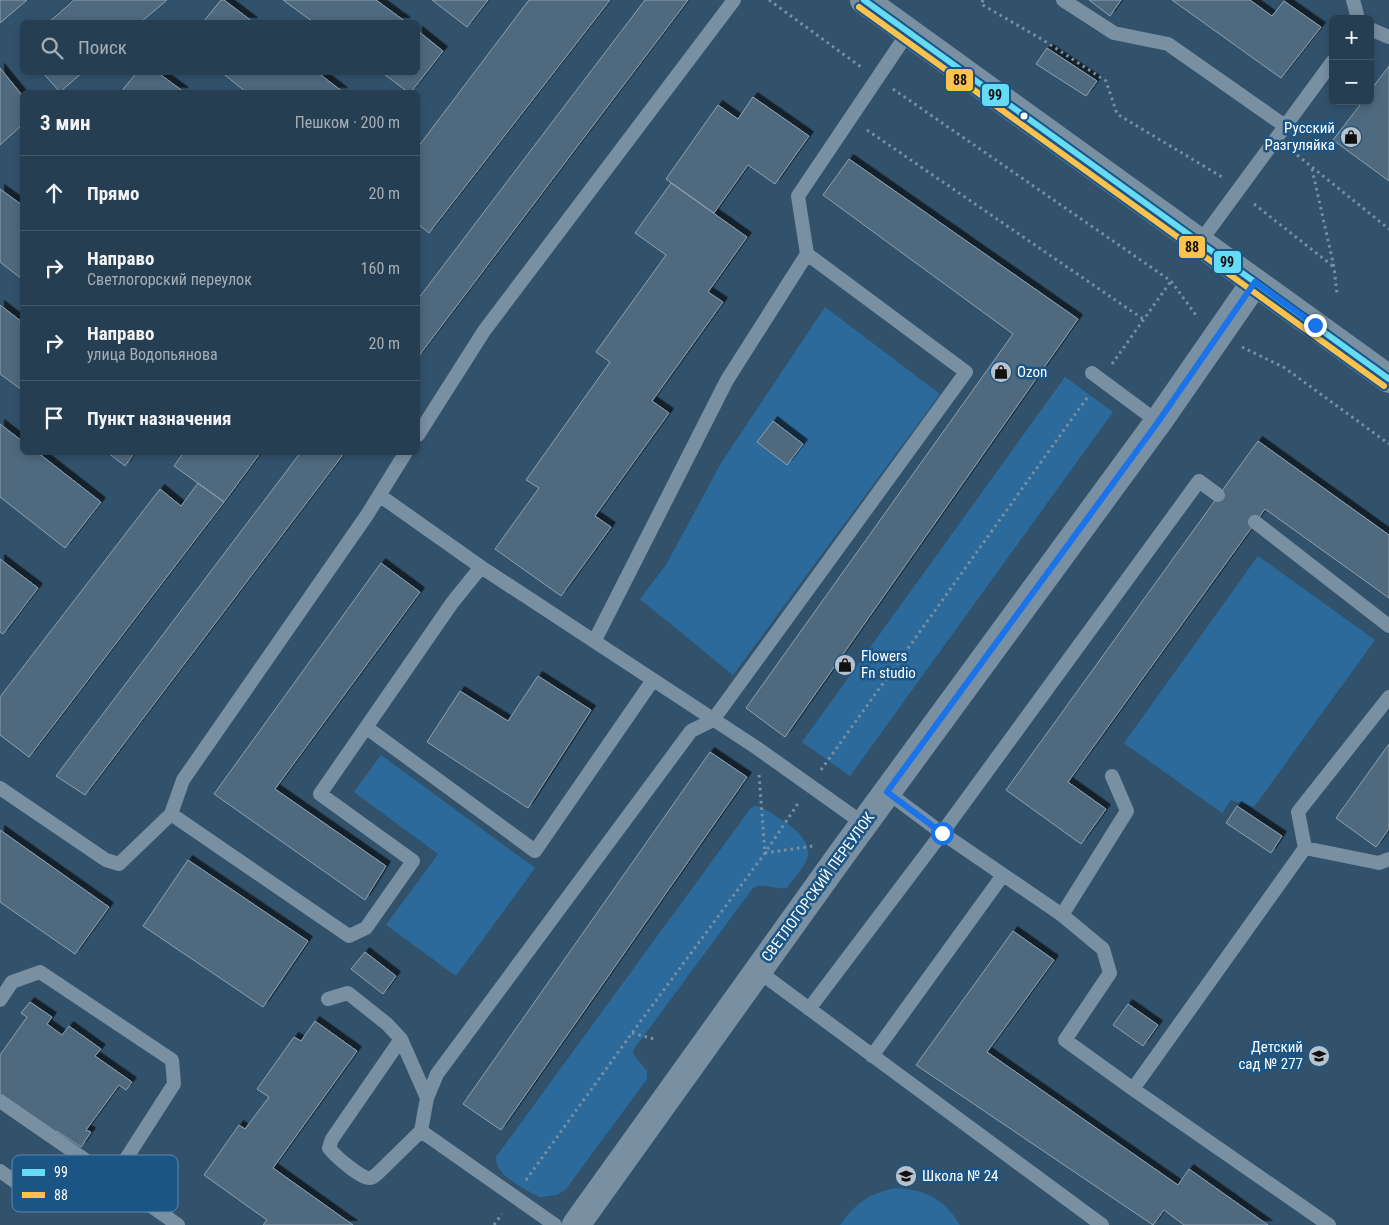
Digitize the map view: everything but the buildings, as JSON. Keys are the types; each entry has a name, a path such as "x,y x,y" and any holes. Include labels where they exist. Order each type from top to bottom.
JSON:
{"street":[{"path":"864,0 1389,379"},
{"name":"СВЕТЛОГОРСКИЙ ПЕРЕУЛОК","path":"576,1225 887,792 1158,422 1255,282"}],"lane":[{"path":"420,432 484,331 734,0"},
{"path":"1064,0 1114,33 1168,44 1285,126"},
{"path":"1353,0 1357,15"},
{"path":"595,640 727,380 807,254 798,196 909,31"},
{"path":"1374,31 1389,37"},
{"path":"1200,242 1329,66"},
{"path":"401,1039 332,1139 329,1148 363,1177 370,1178 377,1174 421,1131 428,1098 437,1074 691,731 713,720 966,372 807,254"},
{"path":"1096,376 1158,422"},
{"path":"0,788 106,860 119,864 171,814 184,780 367,515 404,455"},
{"path":"809,1009 942,833 1199,482 1218,495"},
{"path":"378,495 481,567 595,640 756,748 864,824"},
{"path":"1255,522 1389,626"},
{"path":"171,814 349,936 366,928 413,861 320,794 452,603 481,567"},
{"path":"367,728 535,851 653,680"},
{"path":"1133,1089 1305,848 1298,812 1389,697"},
{"path":"1062,914 1127,811 1112,776"},
{"path":"887,792 942,833 1062,914 1103,948 1110,973 1066,1040 1328,1225"},
{"path":"1305,848 1379,863 1389,859"},
{"path":"872,1056 1003,874"},
{"path":"758,971 1102,1225"},
{"path":"0,1000 12,982 40,972 172,1060 174,1084 128,1155"},
{"path":"328,999 348,993 387,1024 401,1039 428,1098"},
{"path":"0,1101 77,1155"},
{"path":"421,1131 555,1225"},
{"path":"0,1171 12,1179"},
{"path":"160,1212 178,1225"}],"path":[{"path":"769,0 877,78 1171,281 1202,322"},
{"path":"983,0 981,4 1043,40 1106,81 1118,114 1215,171 1334,267"},
{"path":"850,118 1143,319"},
{"path":"1276,138 1389,229"},
{"path":"1312,168 1334,267 1337,294"},
{"path":"494,1225 632,1033 765,853 1096,376 1143,319 1171,281"},
{"path":"1238,345 1285,368 1389,444"},
{"path":"756,748 765,853"},
{"path":"765,853 823,845"},
{"path":"632,1033 654,1039"}],"shaded area":[{"path":"825,307 940,394 733,675 640,599 666,565 721,463"},
{"path":"1065,377 1113,412 850,776 802,742"},
{"path":"1258,556 1375,640 1254,807 1231,800 1222,813 1124,743"},
{"path":"381,755 535,868 456,976 386,925 438,854 354,792"},
{"path":"755,806 762,807 794,828 801,835 808,851 807,859 803,866 787,888 757,886 753,888 634,1049 633,1054 647,1071 647,1079 566,1189 557,1195 539,1197 512,1181 500,1170 496,1157 750,809"},
{"path":"895,1188 925,1193 933,1197 947,1208 960,1225 840,1225 863,1200 877,1193"}],"transit line":[{"name":"99","path":"864,0 1389,379"},
{"name":"88","path":"859,7 1384,386"}],"place":[{"name":"Русский Разгуляйка","path":"1351,137"},
{"name":"Ozon","path":"1001,372"},
{"name":"Flowers Fn studio","path":"845,665"},
{"name":"Детский сад № 277","path":"1319,1056"},
{"name":"Школа № 24","path":"906,1176"}],"route":[{"path":"942,833 887,792 1158,422 1255,282 1315,325"}]}
